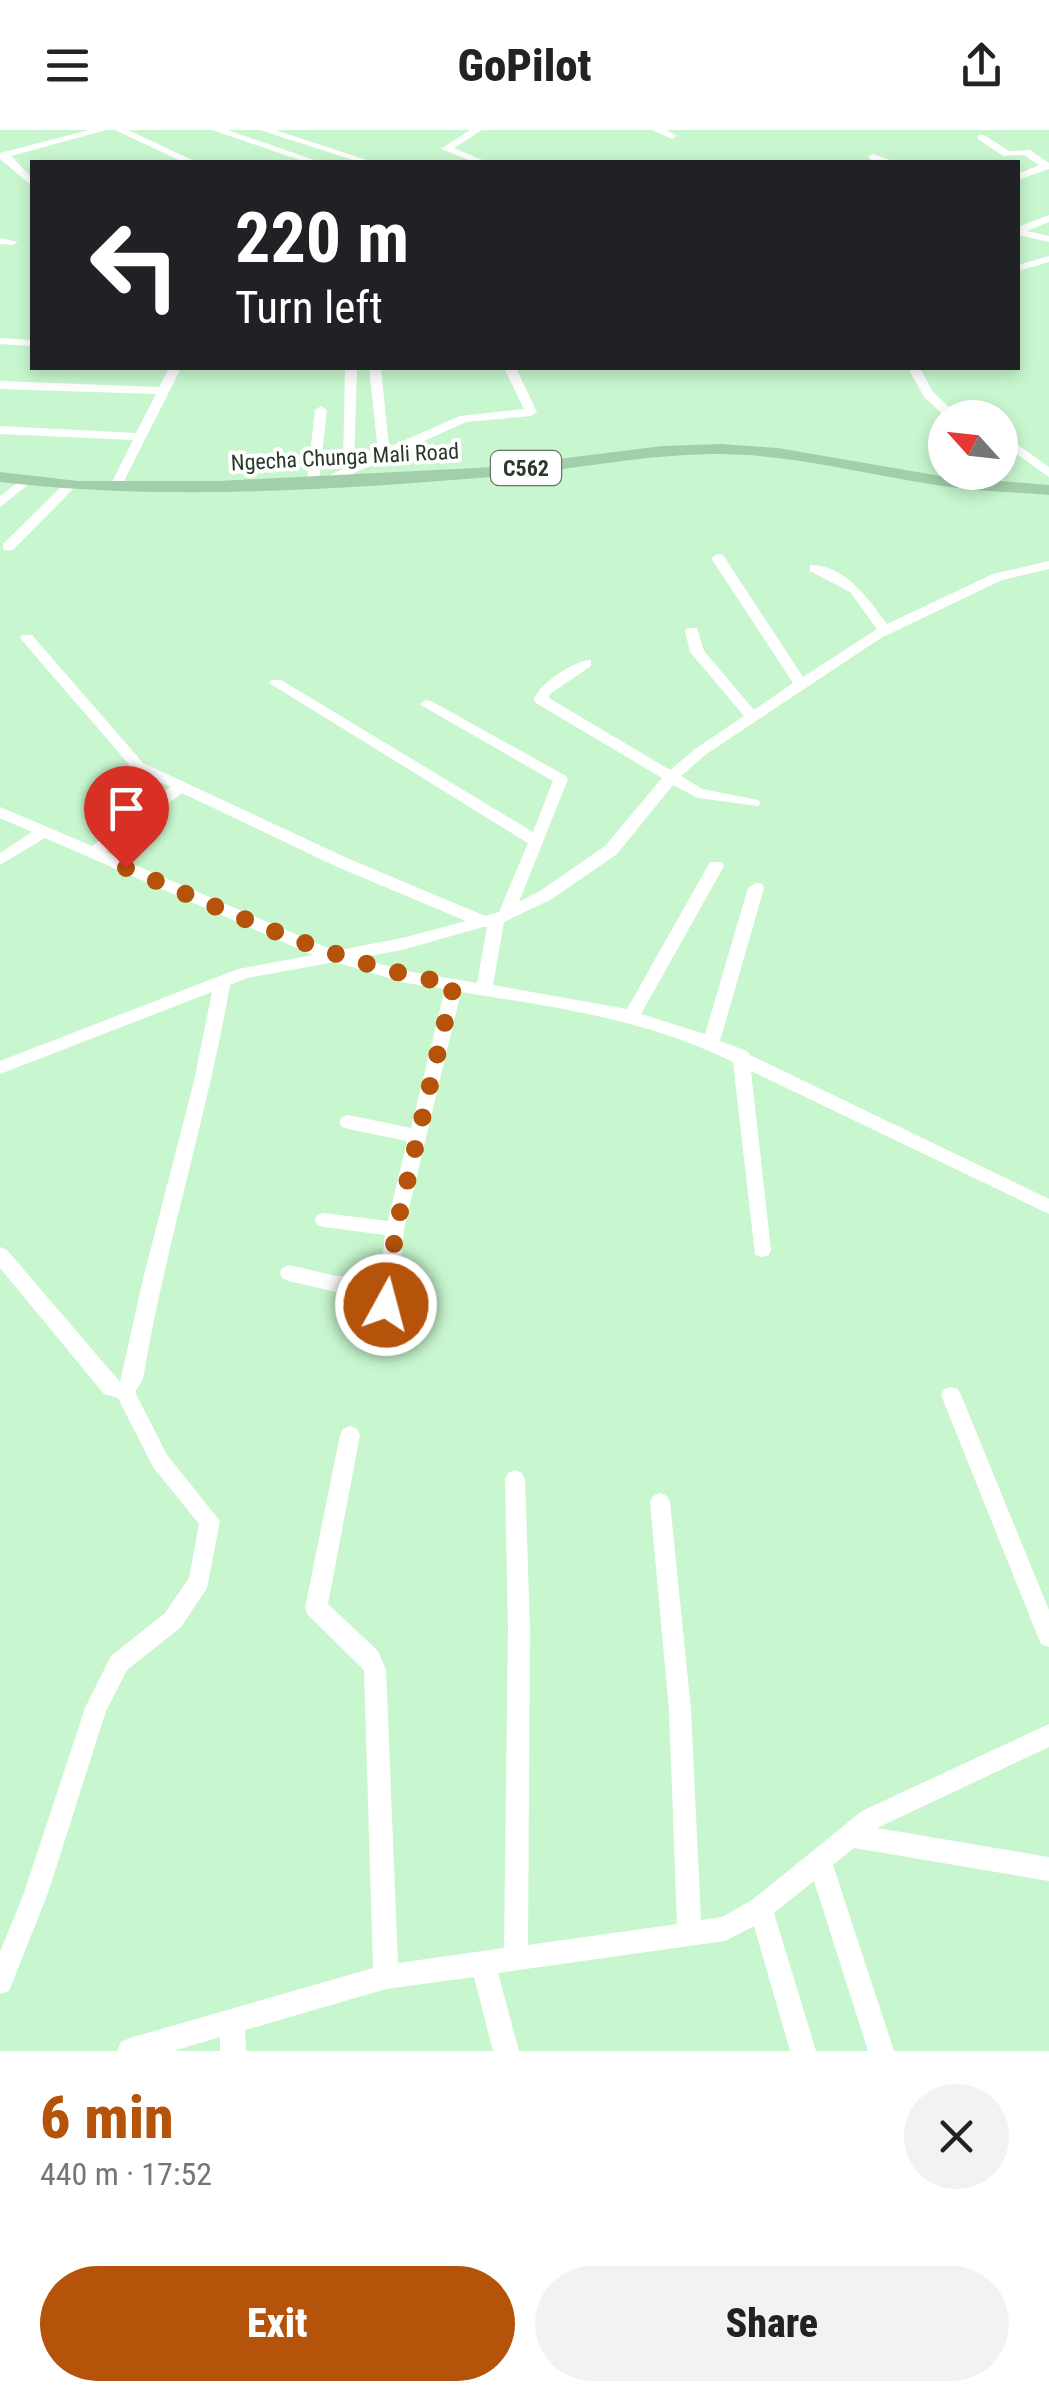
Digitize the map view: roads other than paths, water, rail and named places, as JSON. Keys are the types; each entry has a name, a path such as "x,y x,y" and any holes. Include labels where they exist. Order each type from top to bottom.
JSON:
{"main road":[{"name":"Ngecha Chunga Mali Road","path":"0,477 69,486 321,480 494,472 662,451 721,449 778,452 940,481 1049,490"}],"street":[{"path":"2,156 101,130"},
{"path":"120,130 187,160"},
{"path":"217,130 310,160"},
{"path":"265,130 362,160"},
{"path":"476,160 446,149 477,130"},
{"path":"657,130 672,136"},
{"path":"981,136 1008,154 1026,152 1047,165 1020,176"},
{"path":"2,156 30,181"},
{"path":"873,156 882,160"},
{"path":"1020,230 1049,218"},
{"path":"1020,232 1049,240"},
{"path":"1020,267 1049,258"},
{"path":"0,341 30,343"},
{"path":"116,486 173,370"},
{"path":"348,468 351,370"},
{"path":"374,370 384,454"},
{"path":"321,410 321,480 464,419 530,412 511,370"},
{"path":"915,370 935,400"},
{"path":"0,385 164,391"},
{"path":"0,430 140,436"},
{"path":"1018,450 1049,473"},
{"path":"0,504 24,481"},
{"path":"8,547 69,486"},
{"path":"718,558 801,684"},
{"path":"0,1068 222,981 328,954 402,944 495,919 546,895 611,850 672,776 751,716 885,631 998,577 1049,565"},
{"path":"815,568 855,589 885,631"},
{"path":"692,631 696,652 751,716"},
{"path":"26,638 138,766 341,862 495,919"},
{"path":"586,663 544,692 542,700 698,793 753,804"},
{"path":"276,683 537,841"},
{"path":"426,704 562,782 537,841 495,919 484,990"},
{"path":"92,854 181,786"},
{"path":"0,812 328,954 406,977 632,1017 711,1042 1049,1207"},
{"path":"0,860 43,832"},
{"path":"632,1017 716,866"},
{"path":"711,1042 756,888"},
{"path":"125,1391 133,1379 147,1293 178,1190 222,981"},
{"path":"384,1326 396,1229 454,984"},
{"path":"741,1056 762,1250"},
{"path":"348,1122 418,1136"},
{"path":"324,1220 396,1229"},
{"path":"0,1255 110,1388 125,1391"},
{"path":"290,1274 336,1284 388,1284"},
{"path":"0,1982 36,1893 96,1708 119,1664 173,1620 205,1564 210,1520 179,1488 137,1424 125,1391"},
{"path":"951,1395 1049,1637"},
{"path":"350,1435 316,1608 370,1658 374,1670 386,1977"},
{"path":"515,1479 519,1628 516,1960"},
{"path":"660,1502 680,1710 690,1934"},
{"path":"130,2051 386,1977 725,1929 761,1909 870,1819 1049,1735"},
{"path":"848,1834 1049,1870"},
{"path":"819,1860 881,2051"},
{"path":"761,1909 803,2051"},
{"path":"483,1965 506,2051"},
{"path":"232,2022 234,2051"}]}
